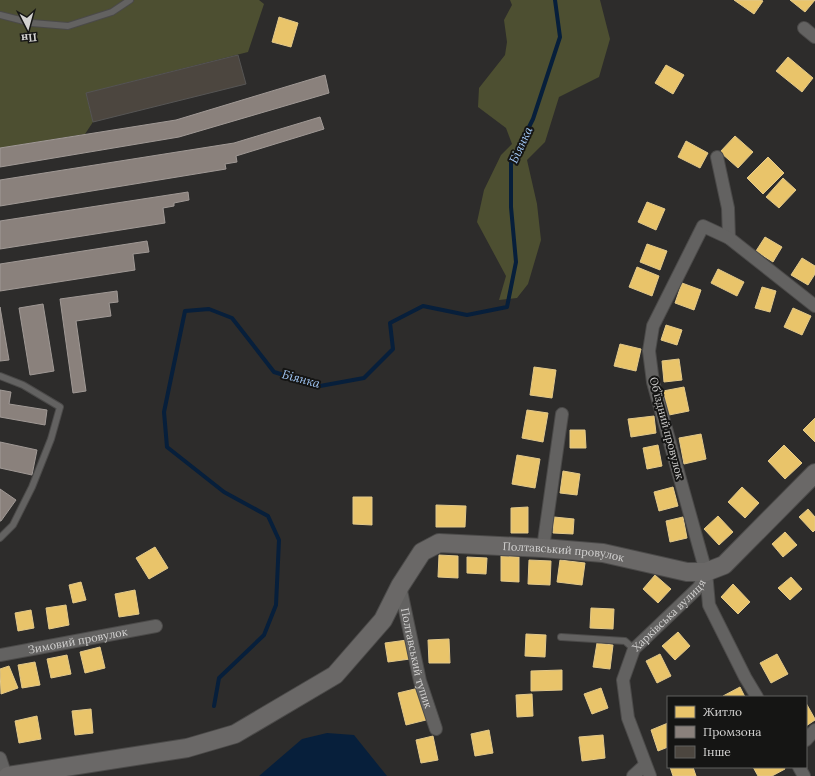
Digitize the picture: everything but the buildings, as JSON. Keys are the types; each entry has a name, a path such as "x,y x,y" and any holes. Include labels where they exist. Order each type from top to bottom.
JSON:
{"street":[{"path":"804,28 815,37"},
{"path":"717,157 728,208 729,238"},
{"name":"Обʼїздний провулок","path":"706,572 653,382 649,351 653,326 703,226 729,238 815,306"},
{"path":"543,548 562,414"},
{"name":"Харківська вулиця","path":"648,770 628,718 623,680 634,648 699,587 706,572 724,565 815,473"},
{"name":"Полтавський провулок","path":"400,586 422,552 439,543 543,548 603,553 687,572 706,572"},
{"path":"706,572 708,605 756,696"},
{"path":"0,758 7,776 187,748 235,734 336,675 383,620 400,586"},
{"name":"Полтавський тупик","path":"400,586 420,681 436,730"},
{"name":"Зимовий провулок","path":"0,655 156,626"},
{"path":"807,739 815,730"},
{"path":"633,776 648,770"}],"lane":[{"path":"0,15 32,23 68,26 112,12 130,0"},
{"path":"0,376 23,385 60,407 51,439 32,487 13,525 0,538"},
{"path":"561,637 625,641 634,648"}],"green space":[{"path":"0,0 259,0 264,4 248,52 86,93 93,122 85,134 0,148"},
{"path":"510,0 600,0 610,39 599,77 559,97 545,142 527,160 537,204 541,240 528,284 517,298 499,300 506,276 477,222 484,190 501,155 512,144 506,128 478,107 479,88 505,55 507,42 504,20 512,5"}],"water":[{"path":"327,733 354,735 387,776 259,776 302,739"}],"waterway":[{"name":"Біянка","path":"214,706 219,678 264,635 276,605 279,540 268,516 224,492 167,447 164,412 185,311 209,309 232,318 274,372 320,386 364,378 393,349 390,323 423,306 467,315 507,307 516,262 511,207 511,163 533,119 560,37 555,0"}]}
